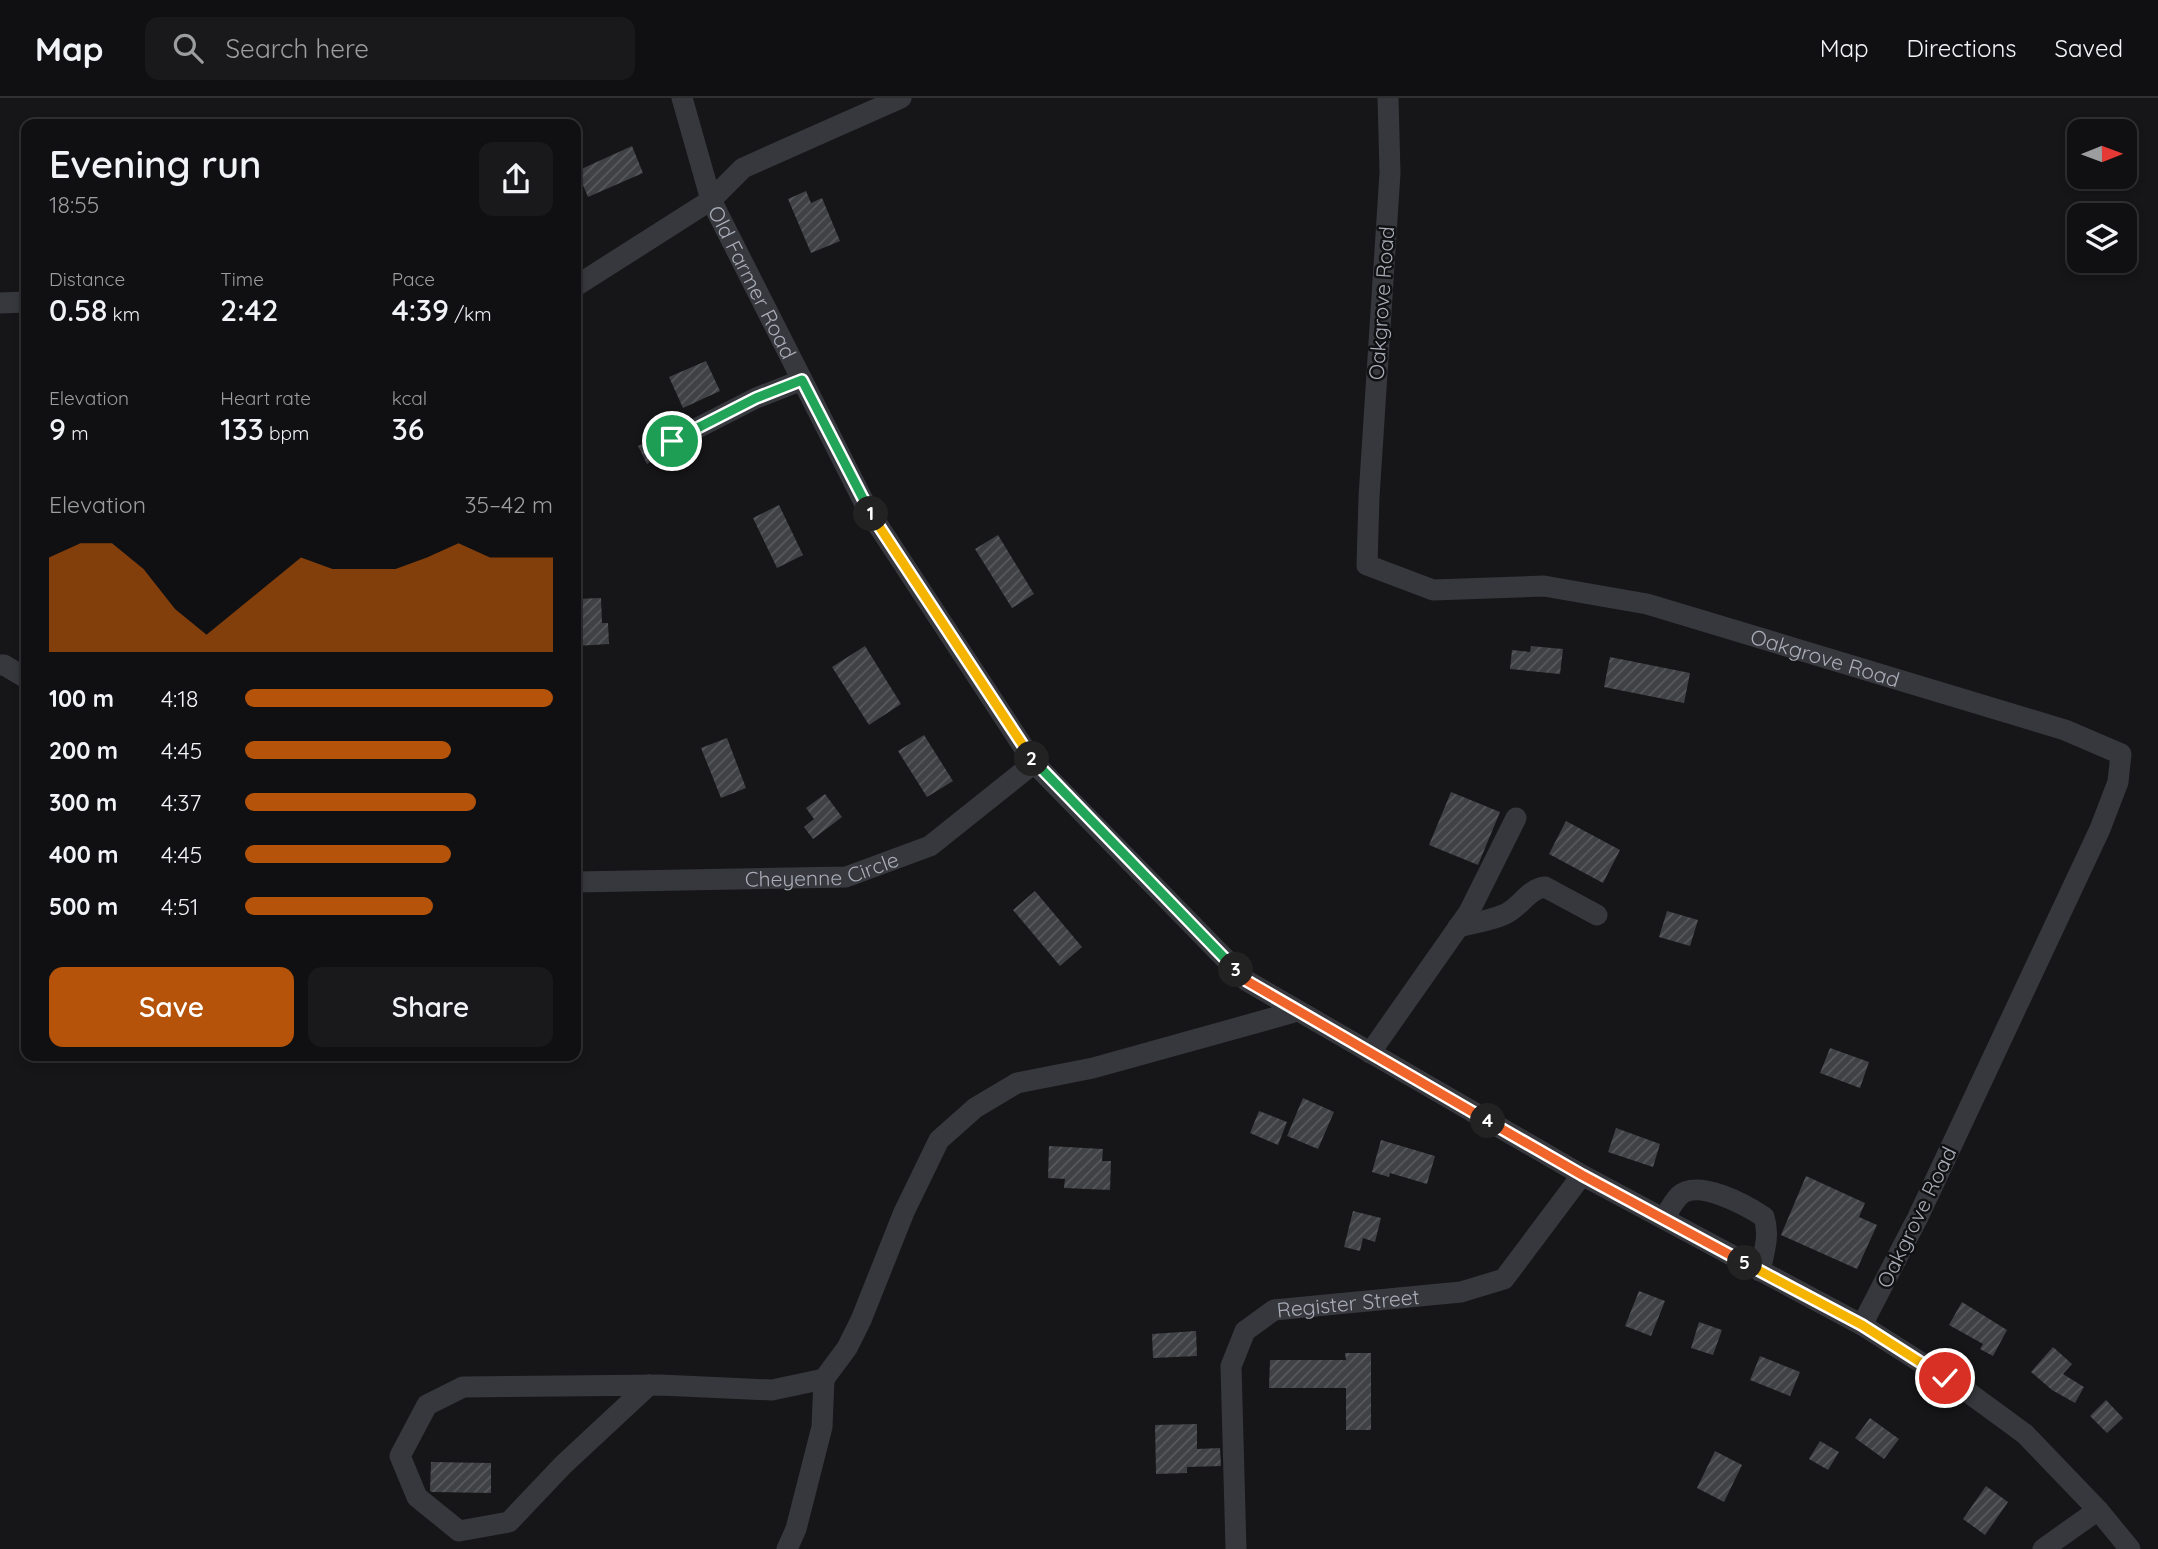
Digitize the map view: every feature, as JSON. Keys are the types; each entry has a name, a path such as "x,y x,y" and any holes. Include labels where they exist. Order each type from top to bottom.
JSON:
{"street":[{"name":"Old Farmer Road","path":"682,98 711,200 868,510 1034,763 1247,981 1582,1175 1862,1325 1969,1393 2025,1434 2098,1510 2130,1549"},
{"path":"581,283 711,200 743,168 901,98"},
{"name":"Oakgrove Road","path":"1388,98 1390,173 1367,565 1433,590 1544,586 1647,604 2065,730 2121,754 2118,782 2100,829 1918,1217 1862,1325"},
{"path":"0,303 21,303"},
{"path":"672,441 756,398 802,380"},
{"path":"0,665 21,675"},
{"name":"Cheyenne Circle","path":"581,882 846,877 930,846 1034,763"},
{"path":"1370,1053 1469,912 1516,818"},
{"path":"1458,927 1503,915 1516,908 1536,888 1545,887 1597,915"},
{"path":"787,1549 796,1529 822,1427 824,1379 847,1348 861,1320 904,1212 939,1140 975,1108 1017,1083 1093,1068 1298,1011"},
{"name":"Register Street","path":"1236,1549 1231,1366 1245,1331 1274,1310 1461,1292 1504,1279 1582,1175"},
{"path":"1664,1219 1679,1196 1696,1189 1706,1190 1755,1211 1764,1217 1767,1225 1768,1238 1760,1271"},
{"path":"649,1385 563,1465 509,1522 454,1540 417,1497 400,1456 427,1405 463,1387 649,1385 772,1390 824,1379"},
{"path":"2043,1549 2098,1510"}],"building":[{"path":"632,146 643,173 588,197 581,180 581,169"},
{"path":"806,191 811,203 822,198 840,241 811,253 788,199"},
{"path":"706,361 720,391 683,408 669,377"},
{"path":"660,436 660,446 668,453 647,464 638,446"},
{"path":"779,505 803,555 777,568 753,518"},
{"path":"998,535 1034,594 1012,608 975,549"},
{"path":"601,598 602,623 608,623 609,644 581,646 581,599"},
{"path":"865,646 901,704 869,725 832,667"},
{"path":"1531,646 1563,649 1560,674 1510,669 1512,650 1530,652"},
{"path":"1610,657 1690,673 1684,703 1604,687"},
{"path":"924,735 953,781 927,797 898,751"},
{"path":"727,738 746,788 721,798 701,748"},
{"path":"1451,792 1500,812 1478,865 1429,845"},
{"path":"825,794 842,817 813,839 804,827 814,819 806,808"},
{"path":"1566,821 1620,850 1603,883 1549,854"},
{"path":"1035,891 1082,947 1060,966 1013,910"},
{"path":"1667,911 1698,920 1690,946 1659,937"},
{"path":"1830,1048 1869,1062 1860,1088 1820,1073"},
{"path":"1303,1098 1334,1112 1318,1149 1287,1136"},
{"path":"1259,1111 1287,1122 1278,1145 1250,1133"},
{"path":"1616,1128 1660,1144 1653,1167 1608,1152"},
{"path":"1381,1140 1435,1156 1427,1184 1390,1173 1389,1177 1372,1172"},
{"path":"1049,1146 1103,1149 1102,1161 1111,1161 1110,1190 1064,1188 1065,1179 1048,1178"},
{"path":"1806,1176 1865,1203 1859,1217 1877,1225 1857,1269 1781,1235"},
{"path":"1353,1211 1381,1218 1375,1242 1363,1238 1360,1251 1344,1247"},
{"path":"1639,1291 1665,1301 1651,1336 1625,1326"},
{"path":"1962,1302 2007,1330 1993,1356 1980,1349 1983,1344 1949,1325"},
{"path":"1699,1322 1722,1330 1713,1355 1691,1348"},
{"path":"1196,1331 1197,1356 1153,1358 1152,1334"},
{"path":"2053,1347 2072,1364 2063,1374 2084,1387 2075,1403 2052,1390 2031,1372"},
{"path":"1345,1353 1371,1353 1371,1430 1346,1430 1346,1388 1269,1388 1270,1360 1346,1360"},
{"path":"1760,1356 1800,1372 1790,1396 1750,1380"},
{"path":"2106,1400 2123,1418 2107,1433 2090,1416"},
{"path":"1870,1418 1899,1439 1884,1459 1855,1438"},
{"path":"1197,1424 1197,1449 1220,1448 1221,1466 1187,1467 1187,1473 1156,1474 1155,1425"},
{"path":"1820,1441 1839,1452 1828,1470 1809,1459"},
{"path":"1715,1451 1742,1465 1724,1502 1697,1488"},
{"path":"431,1462 491,1463 491,1493 430,1491"},
{"path":"1986,1486 2008,1502 1985,1535 1963,1519"}],"route":[{"path":"672,441 756,398 802,380 868,510 1034,763 1247,981 1582,1175 1862,1325 1945,1378"}]}
